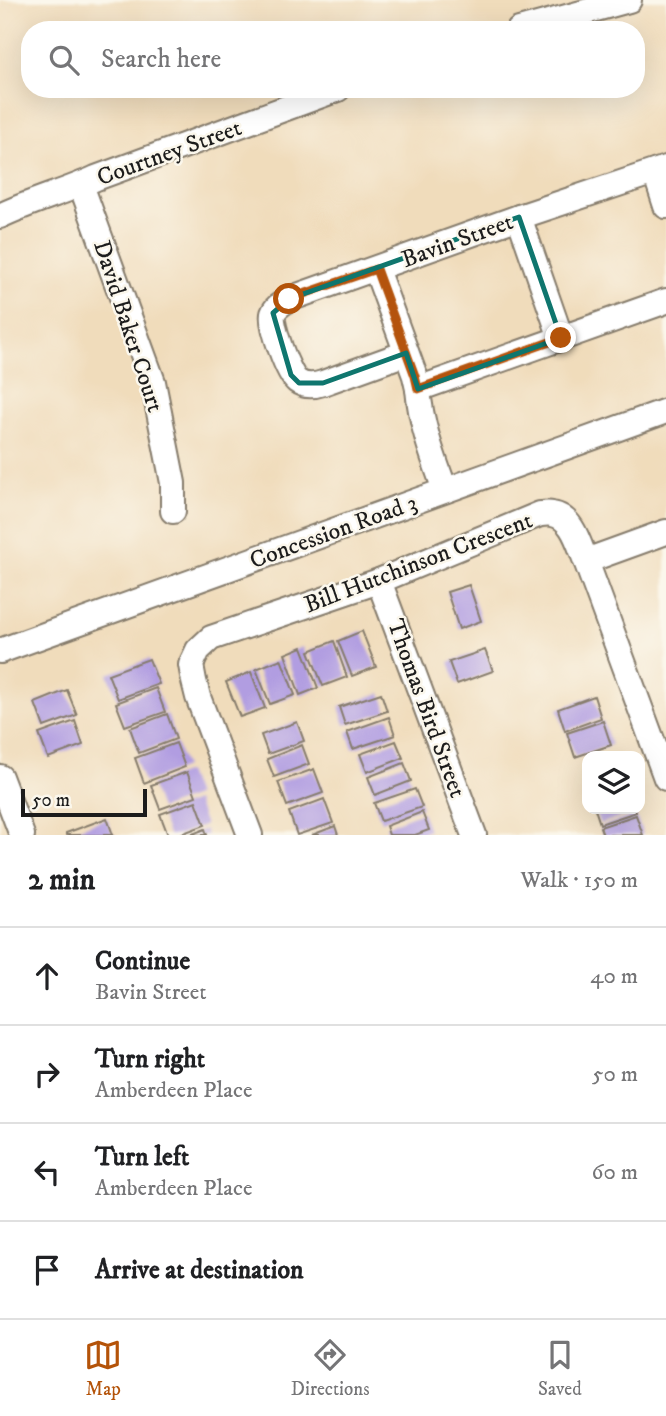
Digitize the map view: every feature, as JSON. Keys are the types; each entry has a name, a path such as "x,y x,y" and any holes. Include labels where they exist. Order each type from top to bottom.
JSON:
{"street":[{"path":"552,21 629,0"},
{"name":"Courtney Street","path":"0,216 28,203 313,98"},
{"path":"660,170 666,206"},
{"name":"Bavin Street","path":"407,353 323,383 311,386 299,383 291,375 286,362 273,323 274,313 280,304 289,299 660,170"},
{"name":"David Baker Court","path":"81,185 153,382 173,484 173,511"},
{"path":"519,218 561,338"},
{"path":"376,269 407,353 418,389 424,429 445,490"},
{"path":"418,389 666,301"},
{"name":"Concession Road 3","path":"0,651 666,411"},
{"name":"Bill Hutchinson Crescent","path":"250,835 198,696 191,665 198,650 211,638 379,581 540,514 552,514 563,519 572,528 666,778"},
{"path":"586,561 666,532"},
{"name":"Thomas Bird Street","path":"379,581 474,835"},
{"path":"0,777 22,835"}],"highlighted area":[{"path":"519,217 561,338 418,389 406,353 323,383 299,383 291,375 273,313 289,299"}],"building":[{"path":"469,585 481,621 459,629 447,592"},
{"path":"362,631 376,667 352,676 338,641"},
{"path":"334,641 347,677 323,686 309,651"},
{"path":"302,647 318,688 300,695 285,654"},
{"path":"485,650 493,671 457,684 449,662"},
{"path":"149,659 159,684 118,699 108,674"},
{"path":"281,659 295,695 270,704 256,669"},
{"path":"251,672 265,708 240,717 226,682"},
{"path":"156,688 165,712 125,726 116,703"},
{"path":"67,690 77,715 44,727 35,703"},
{"path":"381,693 387,711 345,725 339,707"},
{"path":"594,696 601,718 565,731 558,709"},
{"path":"167,714 176,739 139,753 130,728"},
{"path":"389,717 395,735 353,749 347,732"},
{"path":"75,721 83,745 48,758 39,734"},
{"path":"603,721 611,745 593,751 582,751 582,755 575,757 567,733"},
{"path":"297,722 304,741 268,754 261,735"},
{"path":"396,741 403,758 367,772 360,754"},
{"path":"176,743 185,767 144,783 135,758"},
{"path":"302,745 309,764 274,777 267,759"},
{"path":"404,763 411,781 375,795 368,777"},
{"path":"314,769 323,793 287,806 278,782"},
{"path":"187,772 196,796 160,809 151,785"},
{"path":"415,789 422,807 381,821 374,803"},
{"path":"324,799 333,823 297,835 289,812"},
{"path":"196,801 205,825 178,835 168,835 160,814"},
{"path":"422,812 429,830 415,835 389,835 386,826"},
{"path":"597,814 630,814 600,824"},
{"path":"636,815 643,835 603,835 600,827"},
{"path":"107,818 113,835 66,835 66,833"},
{"path":"335,826 338,835 312,835"},
{"path":"205,829 207,835 190,835"}],"route":[{"path":"289,299 376,269 418,389 561,338"}]}
